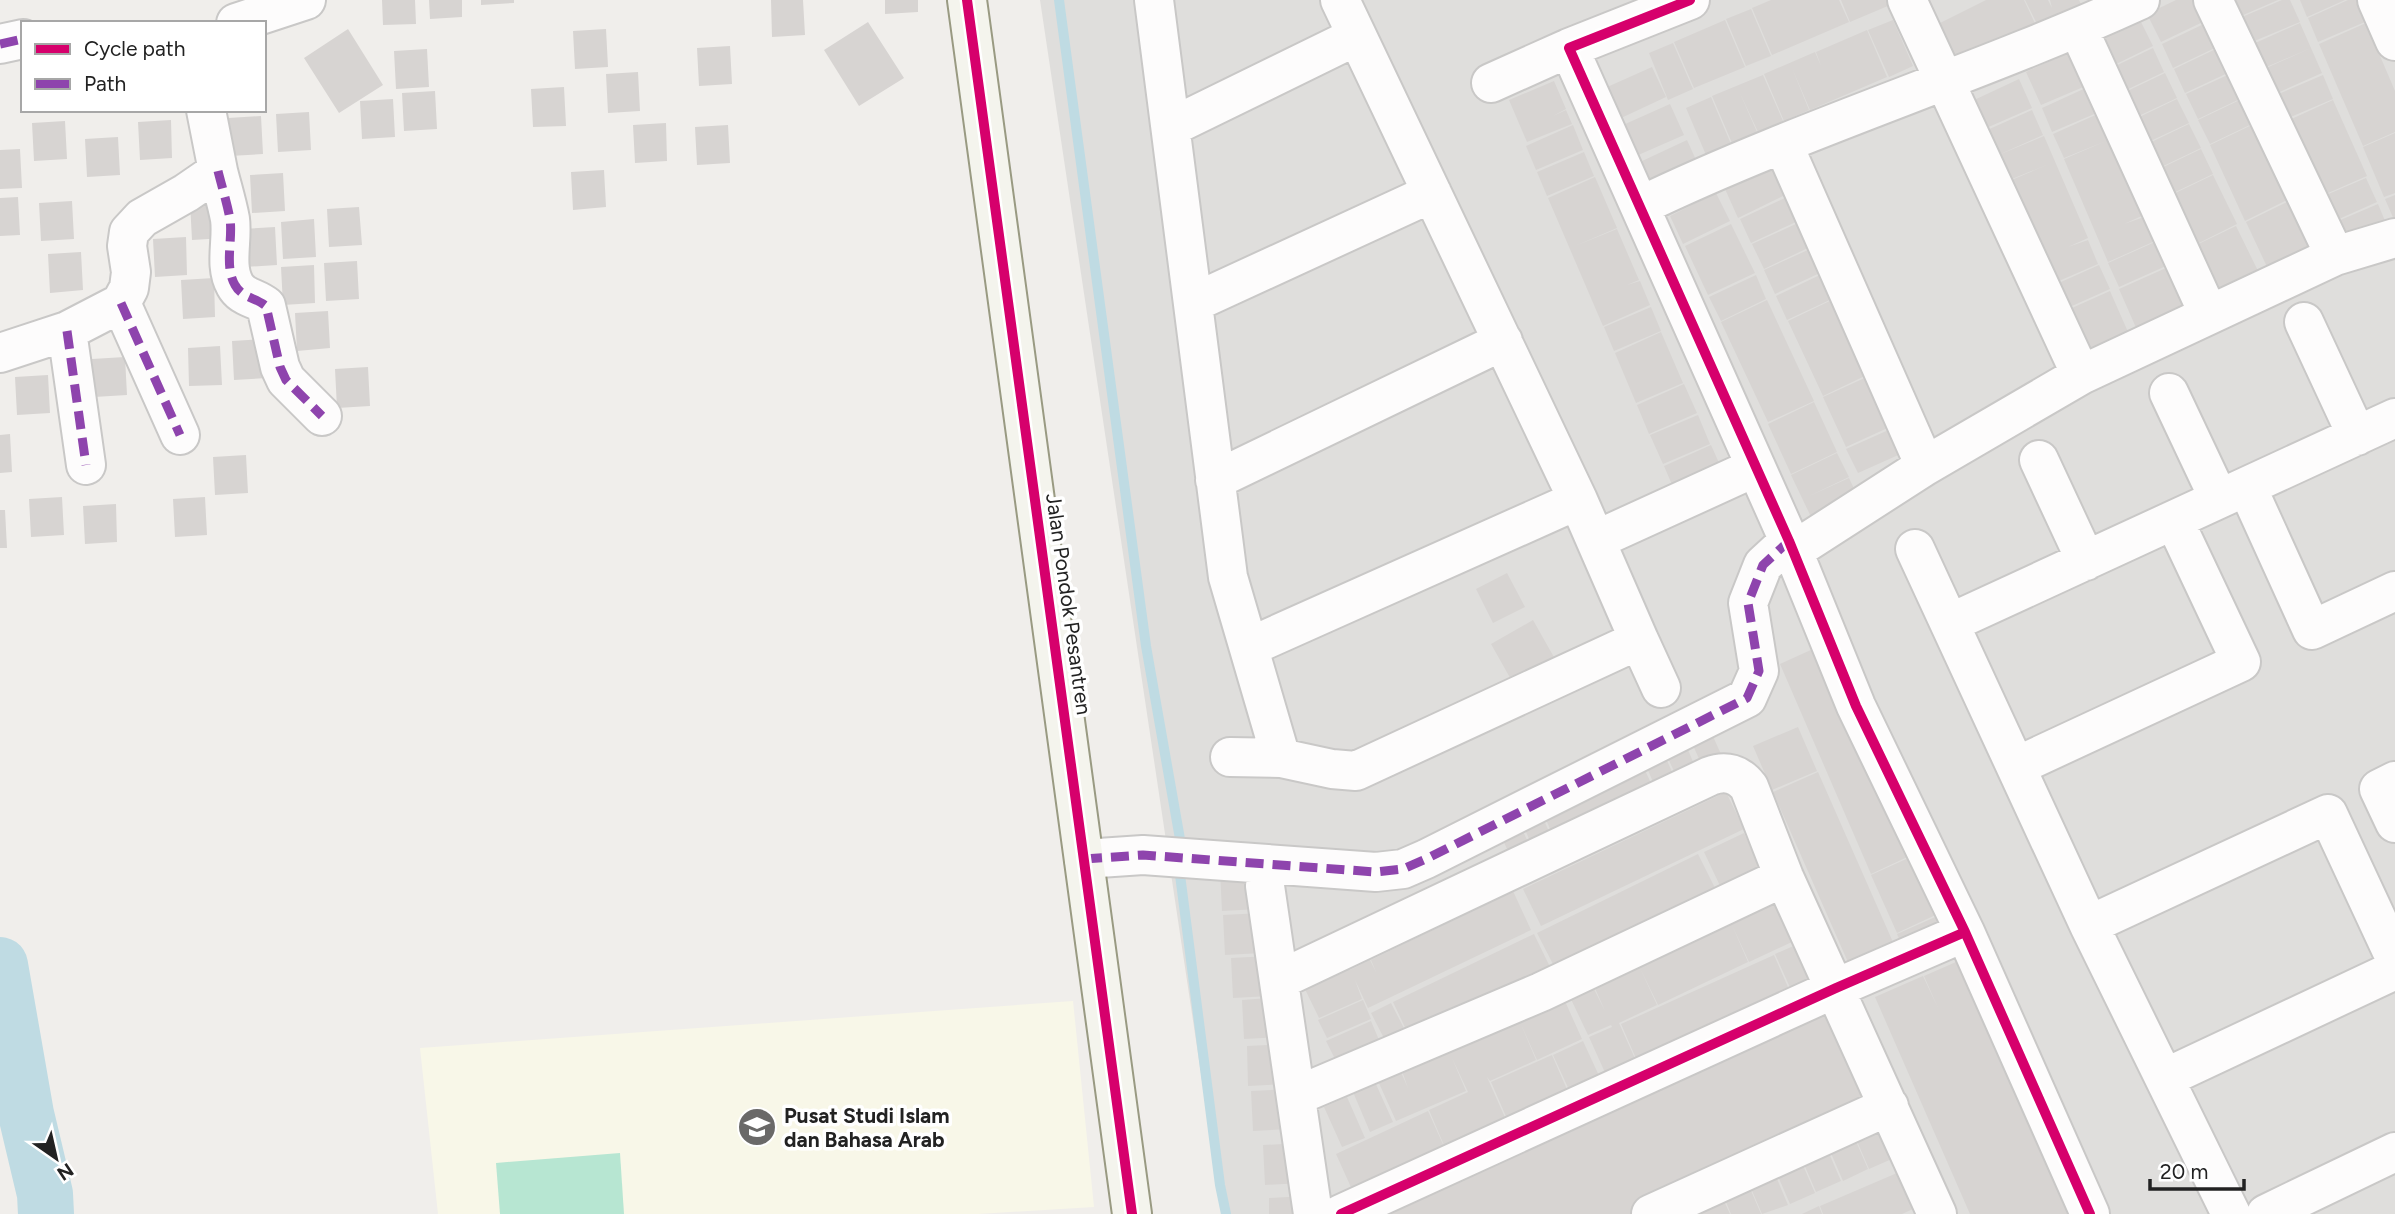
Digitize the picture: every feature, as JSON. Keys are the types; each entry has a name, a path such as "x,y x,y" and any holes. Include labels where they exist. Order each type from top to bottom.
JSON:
{"street":[{"path":"242,21 306,0"},
{"name":"Jalan Pondok Pesantren","path":"967,0 1132,1214"},
{"path":"1154,0 1228,577 1281,758"},
{"path":"1340,0 1578,500 1661,688"},
{"path":"1491,83 1569,48 1690,0"},
{"path":"1907,0 2081,375"},
{"path":"1640,206 1783,144 2078,28 2140,0"},
{"path":"2213,0 2335,256"},
{"path":"2377,0 2395,41"},
{"path":"2078,28 2209,315"},
{"path":"1171,127 1357,36"},
{"path":"0,44 21,39"},
{"path":"1569,48 1791,546 1856,705 1965,932 2090,1214"},
{"path":"206,112 230,221 230,268 234,284 245,297 260,301 266,306 280,367 286,380 322,416"},
{"path":"1783,144 1925,466"},
{"path":"0,353 67,331 121,303 130,280 127,246 129,232 142,218 218,171"},
{"path":"1193,303 1432,193"},
{"path":"1084,859 1143,855 1376,872 1403,869 1426,859 1746,698 1759,671 1748,603 1763,565 1791,546 2081,375 2335,256 2395,238"},
{"path":"121,303 180,435"},
{"path":"2304,322 2357,436"},
{"path":"67,331 86,465"},
{"path":"1215,480 1503,341"},
{"path":"2169,393 2233,493 2312,629 2395,591"},
{"path":"1951,623 2395,418"},
{"path":"2039,460 2086,561"},
{"path":"1596,540 1755,467"},
{"path":"1249,647 1578,500"},
{"path":"2017,766 2241,662 2174,520"},
{"path":"1915,549 2089,925 2231,1214"},
{"path":"1230,757 1281,758 1332,769 1356,771 1639,640"},
{"path":"1279,980 1722,772 1743,779 1784,877 1937,1214"},
{"path":"2395,781 2379,789 2395,823"},
{"path":"2089,925 2328,814 2395,958"},
{"path":"1296,1096 1541,992 1784,877"},
{"path":"1265,886 1313,1214"},
{"path":"1341,1214 1965,932"},
{"path":"2165,1078 2395,970"},
{"path":"1651,1214 1889,1107"},
{"path":"2266,1214 2395,1152"}],"shaded area":[{"path":"1040,0 2395,0 2395,1214 1222,1214"},
{"name":"Pusat Studi Islam dan Bahasa Arab","path":"1073,1001 1094,1207 978,1214 438,1214 420,1048"}],"green space":[{"path":"620,1153 624,1214 500,1214 496,1163"}],"building":[{"path":"382,0 415,0 416,24 383,25"},
{"path":"429,0 462,0 462,17 430,19"},
{"path":"481,0 514,0 514,3 481,5"},
{"path":"771,0 803,0 805,35 772,37"},
{"path":"885,0 918,0 918,12 885,14"},
{"path":"1771,0 1839,0 1849,22 1772,55 1752,8"},
{"path":"1841,0 1902,0 1850,22"},
{"path":"1986,0 2024,0 2039,32 1949,74 1928,29"},
{"path":"2025,0 2048,0 2052,8 2050,0 2079,0 2084,10 2040,30"},
{"path":"2176,0 2198,0 2207,20 2161,42 2147,14"},
{"path":"2234,0 2278,0 2241,16"},
{"path":"2282,0 2290,0 2300,22 2252,42 2242,17"},
{"path":"2300,0 2345,0 2307,17"},
{"path":"2348,0 2356,0 2365,22 2318,42 2308,18"},
{"path":"1751,9 1771,56 1746,66 1726,19"},
{"path":"2139,18 2153,46 2106,69 2092,40"},
{"path":"1725,20 1745,67 1694,88 1674,42"},
{"path":"1893,20 1913,66 1889,77 1868,30"},
{"path":"868,22 904,78 859,106 824,50"},
{"path":"2208,22 2219,46 2173,68 2162,44"},
{"path":"2300,23 2311,48 2264,68 2253,44"},
{"path":"2366,23 2395,91 2395,132 2363,146 2319,44"},
{"path":"348,29 383,85 339,113 304,58"},
{"path":"606,29 608,67 575,69 573,31"},
{"path":"1867,30 1887,77 1810,110 1792,68 1809,110 1784,121 1764,74 1815,52 1821,66 1816,52"},
{"path":"1673,43 1693,89 1668,100 1649,53"},
{"path":"730,46 732,84 699,86 697,48"},
{"path":"2220,47 2232,71 2185,93 2174,69"},
{"path":"2153,48 2164,72 2118,94 2107,70"},
{"path":"2311,48 2322,73 2275,94 2264,69"},
{"path":"427,49 429,87 396,89 394,51"},
{"path":"2072,51 2088,85 2041,105 2026,72"},
{"path":"1652,67 1666,97 1619,119 1605,88"},
{"path":"638,72 640,111 608,113 606,74"},
{"path":"2165,73 2177,98 2130,120 2119,95"},
{"path":"2232,73 2244,97 2198,119 2186,94"},
{"path":"1763,75 1783,121 1758,132 1739,91 1757,132 1732,143 1712,96"},
{"path":"2323,75 2333,99 2286,119 2276,95"},
{"path":"2019,79 2032,108 1984,129 1972,101"},
{"path":"1554,81 1566,109 1553,116 1566,110 1572,124 1527,142 1509,100"},
{"path":"564,87 566,126 533,127 531,89"},
{"path":"2088,87 2099,112 2052,132 2042,108"},
{"path":"435,91 437,129 404,131 402,93"},
{"path":"1711,97 1731,144 1706,155 1686,108"},
{"path":"2244,98 2256,122 2210,144 2198,120"},
{"path":"393,99 395,137 362,139 360,101"},
{"path":"2177,99 2189,123 2142,145 2131,121"},
{"path":"2333,100 2367,176 2319,197 2287,121"},
{"path":"1670,104 1684,135 1636,156 1623,125"},
{"path":"2032,110 2043,135 1996,156 1985,131"},
{"path":"309,112 311,150 278,152 276,114"},
{"path":"2100,113 2144,215 2124,224 2144,217 2155,241 2108,262 2064,159 2106,141 2064,158 2053,134"},
{"path":"261,116 263,154 230,156 228,118"},
{"path":"171,120 172,158 140,160 138,122"},
{"path":"65,121 67,159 34,161 32,123"},
{"path":"666,123 667,161 635,163 633,125"},
{"path":"2256,123 2291,198 2245,221 2210,145"},
{"path":"2189,124 2201,148 2155,170 2143,146"},
{"path":"728,125 730,163 697,165 695,127"},
{"path":"1573,125 1583,150 1536,170 1526,146"},
{"path":"2395,133 2395,193 2384,197 2363,147"},
{"path":"2044,136 2088,238 2068,247 2088,240 2098,264 2052,284 2007,182 2049,164 2007,181 1996,156"},
{"path":"118,137 120,175 87,177 85,139"},
{"path":"1687,140 1701,171 1654,192 1640,162"},
{"path":"20,149 22,188 0,189 0,150"},
{"path":"2201,149 2213,174 2167,196 2155,171"},
{"path":"1584,152 1594,176 1547,196 1537,172"},
{"path":"1771,167 1785,195 1738,218 1725,189"},
{"path":"604,170 606,207 573,210 571,172"},
{"path":"283,173 285,211 252,213 250,175"},
{"path":"2213,175 2237,224 2191,247 2167,197"},
{"path":"1595,177 1617,228 1575,246 1617,229 1639,280 1627,285 1640,281 1650,305 1603,326 1548,198"},
{"path":"2366,178 2377,202 2330,223 2319,198"},
{"path":"1716,193 1730,221 1683,244 1670,216"},
{"path":"2395,195 2395,222 2385,199"},
{"path":"18,197 20,235 0,236 0,198"},
{"path":"1787,197 1798,221 1751,243 1740,219"},
{"path":"223,200 225,238 192,240 190,202"},
{"path":"2291,200 2315,249 2269,271 2246,222"},
{"path":"72,201 74,239 41,241 39,203"},
{"path":"2378,204 2388,228 2341,248 2331,224"},
{"path":"359,207 362,245 329,247 327,209"},
{"path":"314,219 316,257 283,259 281,222"},
{"path":"1798,223 1810,247 1764,269 1752,244"},
{"path":"1731,224 1755,273 1708,295 1685,246"},
{"path":"2236,226 2260,275 2214,298 2190,248"},
{"path":"275,227 277,265 244,267 242,229"},
{"path":"186,237 187,275 155,277 153,239"},
{"path":"2155,242 2166,266 2119,287 2108,263"},
{"path":"1810,249 1822,272 1775,294 1764,270"},
{"path":"81,252 83,290 50,293 48,254"},
{"path":"357,261 359,299 326,301 324,263"},
{"path":"314,265 315,303 283,305 281,267"},
{"path":"2099,265 2110,289 2063,310 2052,286"},
{"path":"2166,268 2188,318 2141,339 2119,289"},
{"path":"1822,274 1834,298 1787,320 1776,296"},
{"path":"1756,275 1766,299 1721,321 1709,297"},
{"path":"214,278 215,317 183,319 181,280"},
{"path":"2110,291 2132,341 2084,362 2063,312"},
{"path":"1834,299 1869,374 1823,396 1788,321"},
{"path":"1767,300 1814,401 1768,422 1721,322"},
{"path":"1651,307 1661,331 1614,351 1604,327"},
{"path":"328,311 330,348 297,351 295,313"},
{"path":"1661,332 1683,383 1636,403 1615,353"},
{"path":"265,339 267,378 234,380 232,341"},
{"path":"220,346 222,385 189,386 188,348"},
{"path":"125,357 127,395 94,397 92,359"},
{"path":"368,367 370,406 337,408 335,369"},
{"path":"48,375 50,413 17,415 15,377"},
{"path":"1869,376 1892,426 1846,447 1823,397"},
{"path":"1684,384 1697,413 1649,434 1637,405"},
{"path":"1814,402 1837,452 1791,474 1768,424"},
{"path":"1698,415 1710,444 1663,464 1650,435"},
{"path":"1893,428 1905,452 1858,473 1846,449"},
{"path":"10,434 12,472 0,473 0,435"},
{"path":"1711,445 1724,474 1676,494 1664,466"},
{"path":"1837,453 1849,477 1807,497 1849,478 1858,497 1812,519 1791,475"},
{"path":"246,455 248,493 215,495 213,457"},
{"path":"62,497 64,535 31,537 29,499"},
{"path":"205,497 207,535 175,537 173,499"},
{"path":"116,504 117,542 85,544 83,506"},
{"path":"0,510 5,510 7,548 0,548"},
{"path":"1507,573 1525,607 1493,623 1476,589"},
{"path":"1533,620 1555,659 1513,683 1491,644"},
{"path":"1824,644 1916,853 1871,874 1780,664"},
{"path":"1798,727 1817,771 1772,790 1753,746"},
{"path":"1711,732 1725,763 1705,772 1691,741"},
{"path":"1686,745 1699,776 1680,784 1666,754"},
{"path":"1664,754 1678,785 1658,794 1645,763"},
{"path":"1643,766 1657,796 1557,845 1544,815"},
{"path":"1818,772 1896,949 1851,969 1773,792"},
{"path":"1726,792 1744,829 1541,926 1523,889"},
{"path":"1542,816 1556,847 1536,855 1523,825"},
{"path":"1521,827 1535,857 1515,866 1501,836"},
{"path":"1744,833 1762,870 1722,890 1704,852"},
{"path":"1698,854 1717,892 1556,970 1537,933"},
{"path":"1915,855 1942,912 1897,933 1871,875"},
{"path":"1258,869 1259,909 1222,911 1220,870"},
{"path":"1513,891 1531,930 1368,1008 1355,980 1362,999 1319,1018 1301,981 1346,962 1350,970 1370,960 1376,972 1371,960"},
{"path":"1777,901 1794,941 1749,962 1732,925 1748,962 1658,1005 1640,968 1657,1005 1619,1023 1637,1063 1607,1077 1589,1037 1612,1027 1611,1025 1588,1035 1569,995 1592,985 1605,1011 1594,986"},
{"path":"1261,913 1262,953 1225,955 1223,915"},
{"path":"1942,914 1950,933 1905,953 1897,934"},
{"path":"1534,934 1552,971 1411,1040 1393,1002"},
{"path":"1805,941 1823,980 1793,994 1775,954"},
{"path":"1774,955 1791,994 1638,1063 1621,1024"},
{"path":"1972,955 2083,1214 1970,1214 1875,997 1923,976 1938,1008 1924,976"},
{"path":"1269,956 1270,996 1233,998 1231,958"},
{"path":"1280,997 1281,1037 1244,1039 1242,1000"},
{"path":"1564,999 1582,1039 1537,1060 1520,1022 1536,1060 1490,1081 1487,1077 1507,1122 1446,1150 1429,1110 1468,1092 1452,1058 1466,1091 1396,1121 1378,1081 1400,1070 1408,1088 1402,1071"},
{"path":"1363,1000 1371,1019 1327,1038 1318,1020"},
{"path":"1391,1003 1410,1040 1390,1050 1371,1013"},
{"path":"1836,1004 1882,1102 1652,1205 1631,1214 1366,1214"},
{"path":"1371,1021 1379,1040 1335,1059 1326,1041"},
{"path":"1583,1041 1601,1080 1571,1094 1553,1055"},
{"path":"1284,1044 1285,1084 1248,1086 1247,1046"},
{"path":"1552,1055 1569,1094 1508,1121 1491,1082"},
{"path":"1375,1082 1393,1122 1370,1132 1353,1092"},
{"path":"1289,1089 1290,1129 1253,1131 1251,1091"},
{"path":"1347,1097 1365,1138 1342,1147 1324,1107"},
{"path":"1428,1111 1446,1151 1354,1194 1336,1154"},
{"path":"1879,1121 1894,1158 1869,1169 1853,1132"},
{"path":"1852,1132 1868,1169 1843,1181 1827,1144"},
{"path":"1301,1143 1302,1183 1265,1185 1263,1145"},
{"path":"1825,1144 1841,1181 1816,1192 1800,1155"},
{"path":"1799,1156 1815,1193 1790,1204 1774,1167"},
{"path":"1772,1167 1788,1205 1762,1214 1747,1179"},
{"path":"1897,1173 1913,1209 1902,1214 1823,1214 1820,1206"},
{"path":"1746,1179 1761,1214 1731,1214 1721,1190"},
{"path":"1719,1190 1730,1214 1699,1214 1694,1202"},
{"path":"1306,1196 1307,1214 1269,1214 1269,1198"},
{"path":"1819,1206 1822,1214 1802,1214"}],"waterway":[{"path":"1059,0 1146,646 1180,839"},
{"path":"1179,867 1226,1214"},
{"path":"0,965 26,1114 45,1194 46,1214"}],"marked path":[{"path":"0,44 21,39"},
{"path":"218,171 230,219 229,261 232,278 241,292 266,306 280,367 286,380 322,416"},
{"path":"121,303 180,435"},
{"path":"67,331 86,465"},
{"path":"1084,859 1143,855 1376,872 1403,869 1426,859 1747,698 1759,671 1748,603 1763,565 1789,541"}],"cycle path":[{"path":"967,0 1132,1214"},
{"path":"1690,0 1569,48 1789,541 1856,706 1965,932 2090,1214"},
{"path":"1341,1214 1965,932"}],"place":[{"name":"Pusat Studi Islam dan Bahasa Arab","path":"757,1127"}]}
